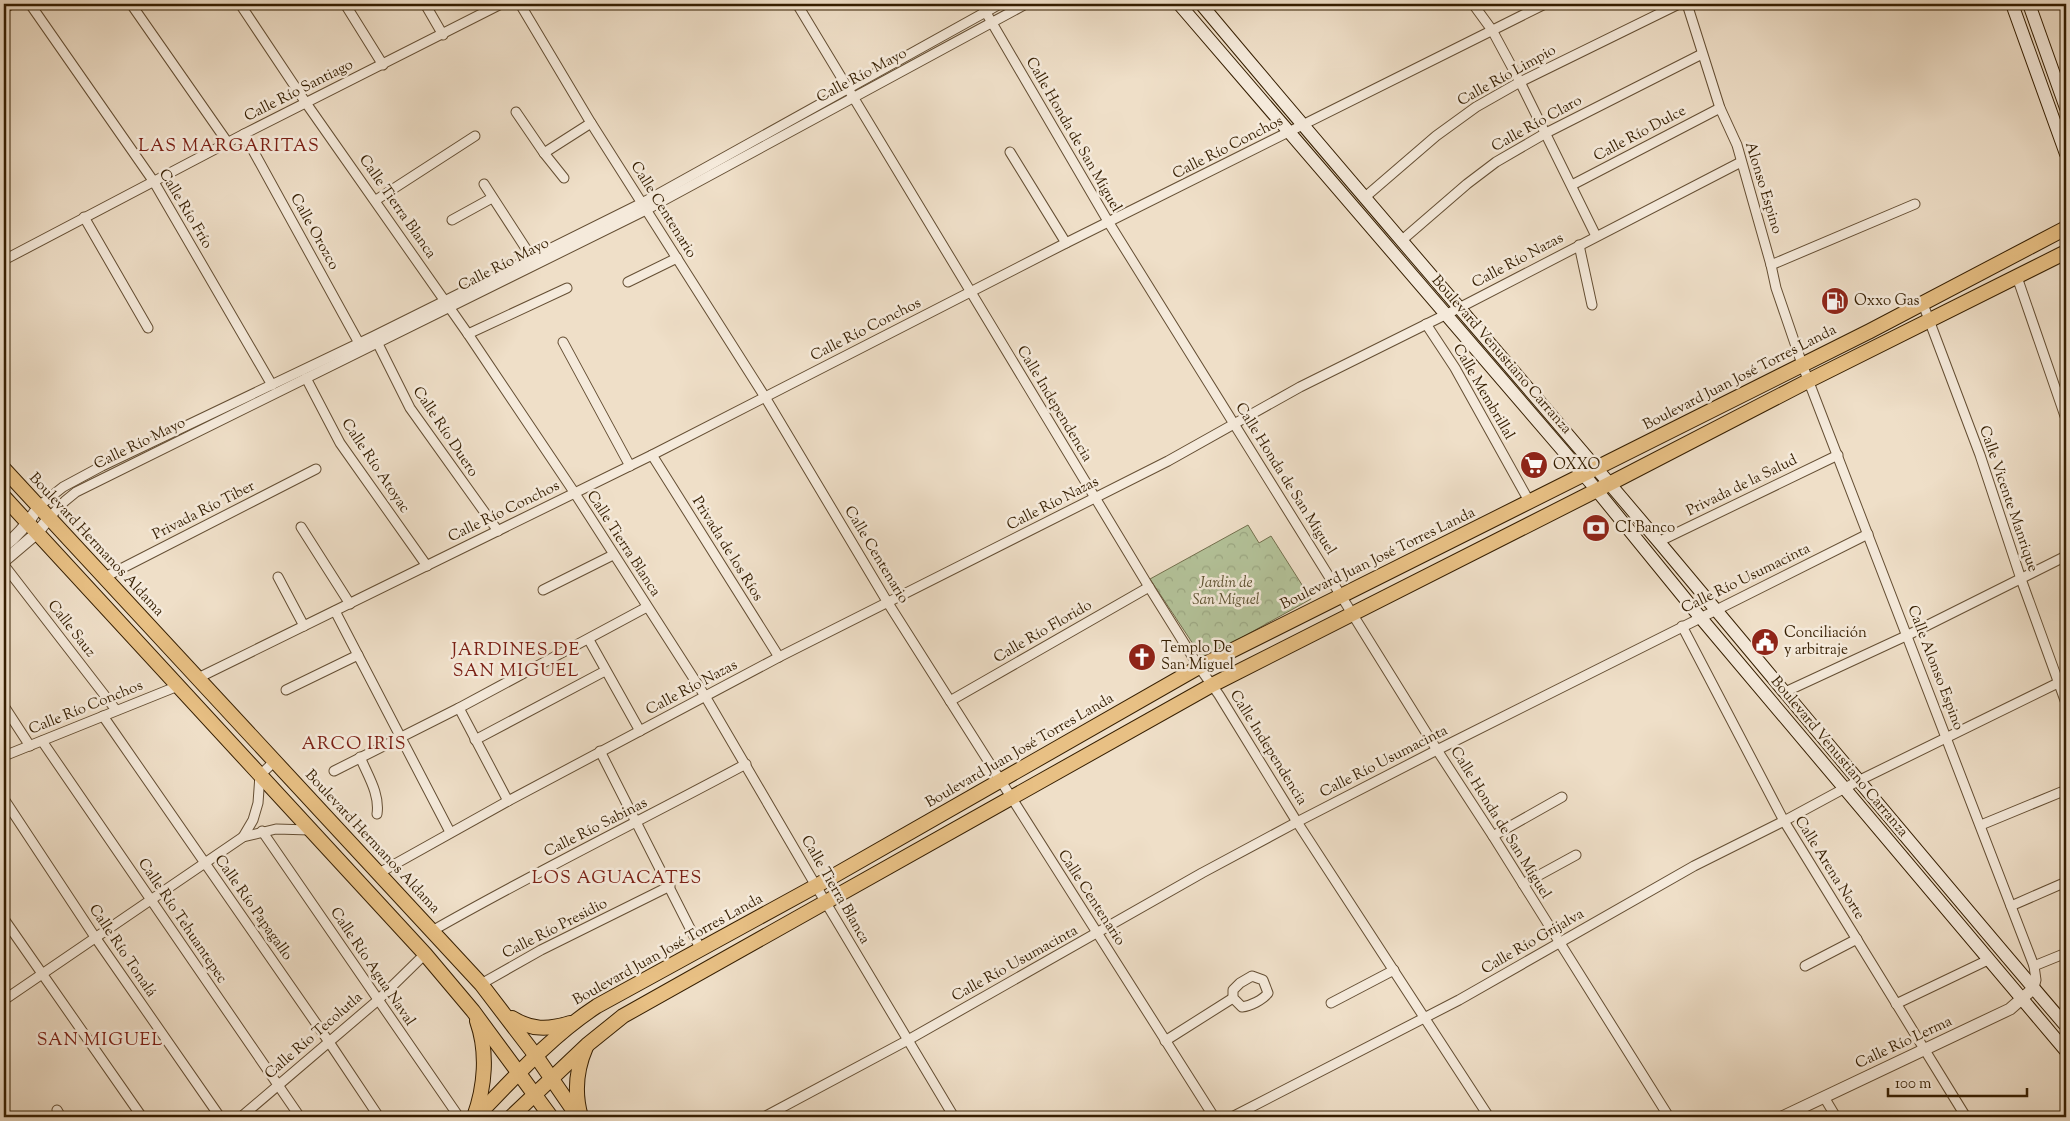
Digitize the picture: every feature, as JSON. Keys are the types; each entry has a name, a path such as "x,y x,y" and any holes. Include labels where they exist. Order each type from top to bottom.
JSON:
{"main road":[{"name":"Boulevard Venustiano Carranza","path":"1179,4 1582,474 1602,488 1658,542 2066,1026"},
{"name":"Boulevard Venustiano Carranza","path":"1201,4 1302,126 1596,468 1602,488 1700,617 2066,1051"},
{"path":"2012,4 2066,154"},
{"path":"2029,4 2066,108"},
{"name":"Boulevard Juan José Torres Landa","path":"475,1117 536,1056 574,1022 597,1006 816,886 1199,667 1923,304 2066,228"},
{"path":"511,1117 587,1045 623,1016 1212,685 1602,488 1808,381 2066,252"},
{"name":"Boulevard Hermanos Aldama","path":"4,469 481,984 507,1015 580,1117"},
{"path":"4,497 425,954 473,1011 551,1117"},
{"path":"473,1011 482,1040 484,1069 475,1117"},
{"path":"507,1015 525,1026 540,1029 553,1028 574,1022"},
{"path":"580,1117 577,1099 577,1077 587,1045"}],"street":[{"path":"4,8 12,4"},
{"name":"Calle Río Frío","path":"30,4 154,182 272,385"},
{"path":"131,4 228,143"},
{"name":"Calle Tierra Blanca","path":"240,4 306,103 376,200 468,334 574,492 613,556 706,696 826,903 954,1117"},
{"path":"345,4 383,65"},
{"path":"425,4 443,35"},
{"name":"Calle Río Santiago","path":"4,260 244,134 501,4"},
{"name":"Calle Centenario","path":"520,4 591,123 765,397 888,603 1214,1117"},
{"name":"Calle Independencia","path":"797,4 852,98 1149,587 1297,822 1489,1117"},
{"name":"Calle Río Mayo","path":"4,546 49,518 70,496 378,344 532,258 644,206 983,8 1000,4"},
{"name":"Calle Río Mayo","path":"4,563 33,528 39,506 64,487 102,466 359,343 448,305 852,98 1026,4"},
{"path":"1473,4 1492,30 1520,82 1596,236"},
{"name":"Calle Río Conchos","path":"198,678 574,492 652,456 1066,243 1545,4"},
{"name":"Calle Río Limpio","path":"1364,198 1458,118 1520,82 1679,4"},
{"name":"Alonso Espino","path":"1687,4 1720,108 1737,145 1740,162 1772,265 1776,288 1808,381"},
{"name":"Calle Honda de San Miguel","path":"983,8 1109,222 1437,750 1669,1117"},
{"name":"Calle Río Claro","path":"1401,241 1480,173 1546,132 1702,54"},
{"name":"Calle Río Dulce","path":"1572,185 1720,108"},
{"path":"516,112 564,178"},
{"path":"544,153 591,123"},
{"name":"Calle Orozco","path":"244,134 359,343"},
{"path":"376,200 474,136"},
{"path":"1010,152 1066,243"},
{"name":"Calle Río Nazas","path":"380,873 450,832 779,657 1168,462 1300,387 1445,315 1740,162"},
{"path":"484,184 532,258"},
{"path":"452,220 492,198"},
{"path":"1772,265 1915,204"},
{"path":"84,218 148,328"},
{"path":"1579,245 1592,305"},
{"path":"628,282 677,258"},
{"path":"2017,277 2066,419"},
{"path":"468,334 567,288"},
{"name":"Calle Vicente Manrique","path":"1923,304 1983,463 2021,579 2062,681 2066,703"},
{"name":"Calle Membrillal","path":"1426,324 1455,368 1529,501"},
{"path":"563,342 630,466"},
{"name":"Calle Río Duero","path":"378,344 410,408 498,531"},
{"name":"Calle Río Atoyac","path":"306,378 340,443 427,566"},
{"name":"Calle Alonso Espino","path":"1808,381 1908,635 2034,966"},
{"name":"Privada de la Salud","path":"1658,542 1838,455"},
{"name":"Privada de los Ríos","path":"652,456 779,657"},
{"path":"102,466 107,477"},
{"name":"Privada Río Tiber","path":"105,577 316,469"},
{"path":"301,527 350,604"},
{"name":"Calle Río Usumacinta","path":"764,1117 908,1040 1202,873 1297,822 1682,626 1868,534"},
{"path":"543,590 613,556"},
{"path":"1785,692 1908,635 2066,556"},
{"name":"Calle Sauz","path":"4,563 116,710"},
{"path":"278,577 304,626"},
{"name":"Calle Río Florido","path":"950,701 1149,587"},
{"path":"334,771 589,640 647,607"},
{"path":"335,611 450,832"},
{"name":"Calle Arena Norte","path":"1682,626 1784,821 1966,1117"},
{"path":"589,640 640,731"},
{"path":"286,690 358,655"},
{"path":"475,740 605,671"},
{"name":"Calle Río Grijalva","path":"1232,1117 1425,1018 1694,866 1858,781 2062,681"},
{"name":"Calle Río Conchos","path":"4,756 178,686"},
{"path":"4,706 30,746"},
{"path":"459,708 508,801"},
{"name":"Calle Río Papagallo","path":"103,716 379,1117"},
{"name":"Calle Río Tehuantepec","path":"42,741 300,1117"},
{"path":"600,752 701,950"},
{"path":"360,757 379,802 377,814"},
{"path":"243,837 253,820 258,803 260,775 275,761"},
{"name":"Calle Río Sabinas","path":"432,931 545,869 746,764"},
{"path":"1981,825 2066,790"},
{"path":"1493,836 1562,797"},
{"name":"Calle Río Tonalá","path":"4,799 220,1117"},
{"path":"4,1000 243,837 262,831 310,830"},
{"name":"Calle Río Agua Naval","path":"262,831 459,1117"},
{"path":"1523,884 1576,855"},
{"path":"2011,906 2066,882"},
{"name":"Calle Río Presidio","path":"481,984 541,950 670,886"},
{"path":"4,919 142,1117"},
{"path":"1805,966 1857,939"},
{"path":"2034,988 2036,980 2034,966 2066,953"},
{"name":"Calle Río Tecolutla","path":"241,1117 377,1000 425,954"},
{"path":"1896,1004 1988,960"},
{"path":"1331,1003 1394,970"},
{"name":"Calle Río Lerma","path":"1782,1117 2010,1009 2034,988"},
{"path":"1165,1041 1233,998"},
{"path":"1824,1097 1836,1117"}],"green space":[{"name":"Jardin de San Miguel","path":"1248,525 1259,543 1271,536 1311,599 1203,659 1150,579"}],"place":[{"name":"Oxxo Gas","path":"1835,301"},
{"name":"OXXO","path":"1534,465"},
{"name":"CI Banco","path":"1596,528"},
{"name":"Conciliación y arbitraje","path":"1765,642"},
{"name":"Templo De San Miguel","path":"1142,657"}],"district":[{"name":"LAS MARGARITAS","path":"229,147"},
{"name":"JARDINES DE SAN MIGUEL","path":"516,661"},
{"name":"ARCO IRIS","path":"354,745"},
{"name":"LOS AGUACATES","path":"617,879"},
{"name":"SAN MIGUEL","path":"100,1041"}]}
